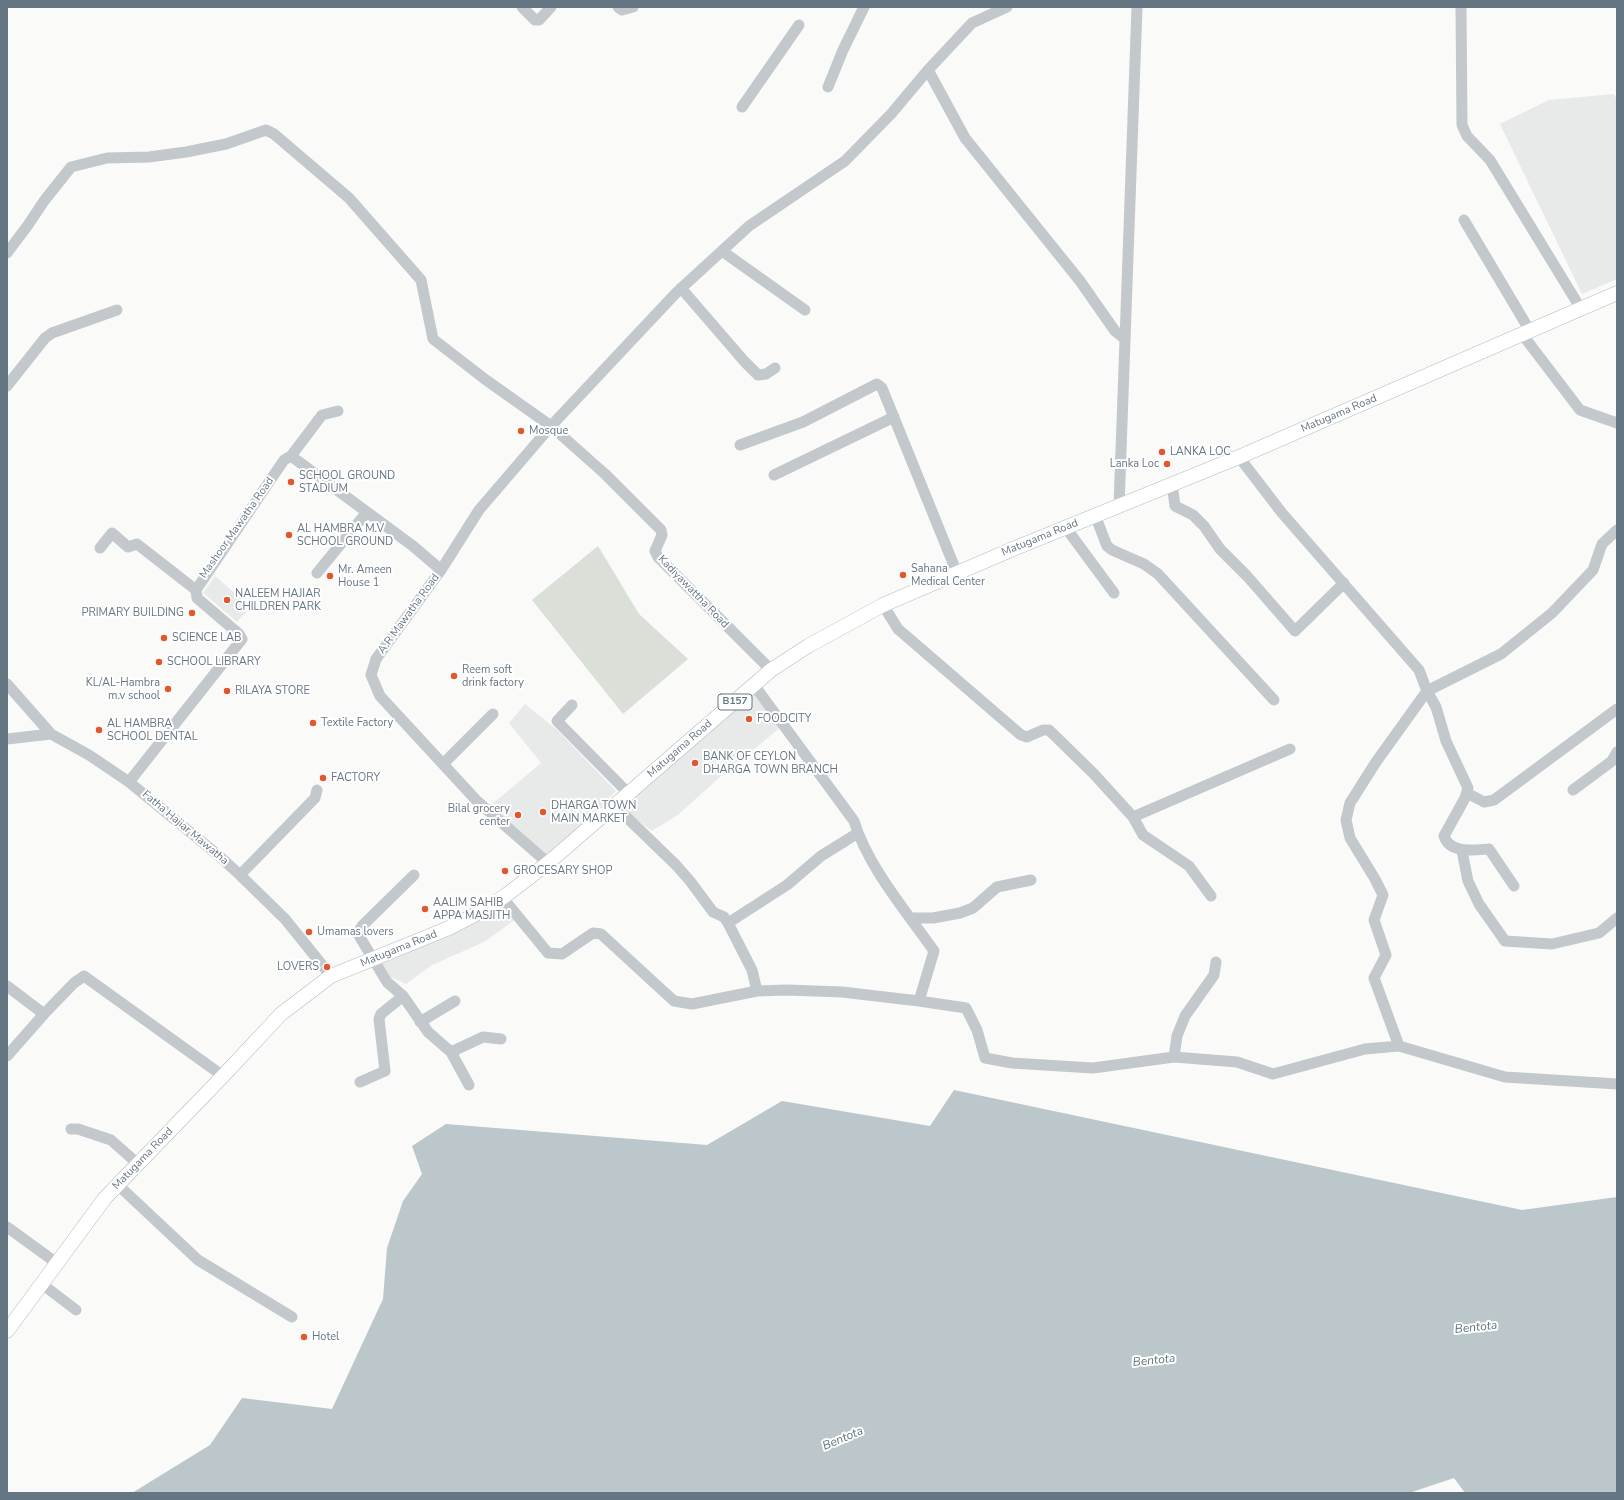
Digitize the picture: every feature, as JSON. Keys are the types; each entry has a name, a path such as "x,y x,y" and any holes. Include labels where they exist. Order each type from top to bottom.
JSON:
{"main road":[{"name":"Matugama Road","path":"7,1331 58,1264 105,1198 223,1076 280,1014 330,976 449,928 480,912 502,897 548,863 771,670 808,646 882,605 1095,515 1240,457 1617,293"}],"street":[{"path":"522,7 535,20 539,20 551,7"},
{"path":"618,7 622,10 633,7"},
{"path":"828,88 843,50 864,7"},
{"name":"A.R Mawatha Road","path":"548,863 477,800 380,696 371,675 376,659 441,570 479,510 551,426 681,288 749,226 845,161 891,114 928,70 972,23 1007,7"},
{"path":"1119,506 1137,7"},
{"path":"1461,7 1462,125 1467,136 1490,160 1580,308"},
{"path":"742,107 799,25"},
{"path":"928,70 965,138 1080,281 1115,331 1125,339"},
{"path":"7,253 44,201 71,167 107,158 149,157 186,152 226,144 266,130 274,134 349,198 421,280 433,339 486,380 551,426"},
{"path":"1464,220 1526,332 1580,410 1617,422"},
{"path":"722,251 805,310"},
{"path":"681,288 744,361 758,375 766,374 775,368"},
{"path":"7,386 45,338 52,333 117,310"},
{"path":"740,445 803,422 877,384 882,388 957,573"},
{"name":"Mashoor Mawatha Road","path":"129,782 242,639 239,634 197,598 196,590 284,460 291,456 322,415 338,411"},
{"path":"774,475 894,417"},
{"name":"Kadiyawattha Road","path":"551,426 605,474 661,530 662,536 655,551 658,557 771,670"},
{"path":"291,456 413,546 441,570"},
{"path":"1240,457 1282,513 1419,670 1427,691 1436,707 1446,741 1468,788 1465,798 1444,836 1448,845 1457,847 1462,851 1468,881 1479,904 1505,941 1552,944 1599,933 1617,918"},
{"path":"1172,484 1175,506 1193,516 1204,526 1220,549 1247,576 1295,630 1344,583"},
{"path":"317,573 367,512"},
{"path":"1095,515 1107,546 1112,550 1144,564 1158,574 1274,700"},
{"path":"1066,528 1114,593"},
{"path":"1399,1046 1374,978 1386,955 1374,920 1382,895 1375,878 1350,838 1346,820 1350,803 1376,762 1427,691 1500,654 1552,613 1593,570 1602,544 1617,530"},
{"path":"100,548 112,533 128,546 137,544 196,590"},
{"path":"882,605 898,629 1021,735 1027,737 1043,730 1049,730 1094,774 1132,817 1143,835 1189,866 1211,896"},
{"name":"Fatha Hajiar Mawatha","path":"7,684 51,734 89,755 129,782 218,855 284,919 330,976"},
{"path":"754,685 854,821 873,864 934,951 919,1001"},
{"path":"572,705 557,722 629,794"},
{"path":"1467,793 1484,802 1494,800 1617,709"},
{"path":"443,764 493,714"},
{"path":"7,739 51,734"},
{"path":"1132,817 1290,750"},
{"path":"1573,790 1615,760"},
{"path":"240,875 315,798 317,790"},
{"path":"615,806 676,865 713,912 724,917 752,970 757,991"},
{"path":"728,923 787,885 821,856 858,833"},
{"path":"1462,851 1489,849 1514,886"},
{"path":"414,875 362,926 358,933 372,960 387,982 402,996 428,1032 451,1052 468,1085"},
{"path":"911,918 933,918 960,913 973,908 997,887 1031,880"},
{"path":"502,897 548,953 562,954 593,933 601,934 674,1001 692,1004 757,991 842,992 966,1008 977,1030 985,1058 1012,1063 1093,1068 1174,1057 1237,1062 1273,1074 1365,1049 1399,1046 1505,1077 1617,1084"},
{"path":"1174,1057 1177,1036 1185,1016 1214,975 1216,962"},
{"path":"7,1056 44,1014 74,983 84,976 223,1076"},
{"path":"7,986 44,1014"},
{"path":"360,1082 385,1071 379,1019 381,1014 402,996"},
{"path":"420,1022 455,1001"},
{"path":"451,1052 483,1037 501,1039"},
{"path":"71,1129 78,1129 111,1140 138,1164"},
{"path":"118,1185 198,1260 292,1317"},
{"path":"7,1227 58,1264"},
{"path":"42,1284 76,1310"}],"shaded area":[{"path":"1614,94 1617,100 1617,279 1582,294 1500,124 1549,100"},
{"path":"598,546 639,614 688,659 623,714 532,600"},
{"name":"NALEEM HAJIAR CHILDREN PARK","path":"215,576 251,607 237,622 203,593"},
{"path":"752,690 781,727 720,777 679,814 652,831 621,808"},
{"path":"525,704 556,729 616,791 548,859 490,806 541,763 509,723"},
{"path":"501,901 516,919 484,942 432,965 406,984 391,977 385,978 376,960"}],"water":[{"name":"Bentota","path":"954,1090 1522,1210 1617,1197 1617,1493 1465,1493 1454,1478 1409,1493 132,1493 210,1445 242,1398 332,1409 383,1299 387,1248 403,1201 422,1174 412,1146 446,1124 707,1145 782,1101 930,1126"}],"place":[{"name":"Mosque","path":"521,431"},
{"name":"LANKA LOC","path":"1162,452"},
{"name":"Lanka Loc","path":"1167,464"},
{"name":"SCHOOL GROUND STADIUM","path":"291,482"},
{"name":"AL HAMBRA M.V SCHOOL GROUND","path":"289,535"},
{"name":"Sahana Medical Center","path":"903,575"},
{"name":"Mr. Ameen House 1","path":"330,576"},
{"name":"NALEEM HAJIAR CHILDREN PARK","path":"227,600"},
{"name":"PRIMARY BUILDING","path":"192,613"},
{"name":"SCIENCE LAB","path":"164,638"},
{"name":"SCHOOL LIBRARY","path":"159,662"},
{"name":"Reem soft drink factory","path":"454,676"},
{"name":"KL/AL-Hambra m.v school","path":"168,689"},
{"name":"RILAYA STORE","path":"227,691"},
{"name":"FOODCITY","path":"749,719"},
{"name":"Textile Factory","path":"313,723"},
{"name":"AL HAMBRA SCHOOL DENTAL","path":"99,730"},
{"name":"BANK OF CEYLON DHARGA TOWN BRANCH","path":"695,763"},
{"name":"FACTORY","path":"323,778"},
{"name":"DHARGA TOWN MAIN MARKET","path":"543,812"},
{"name":"Bilal grocery center","path":"518,815"},
{"name":"GROCESARY SHOP","path":"505,871"},
{"name":"AALIM SAHIB APPA MASJITH","path":"425,909"},
{"name":"Umamas lovers","path":"309,932"},
{"name":"LOVERS","path":"327,967"},
{"name":"Hotel","path":"304,1337"}]}
